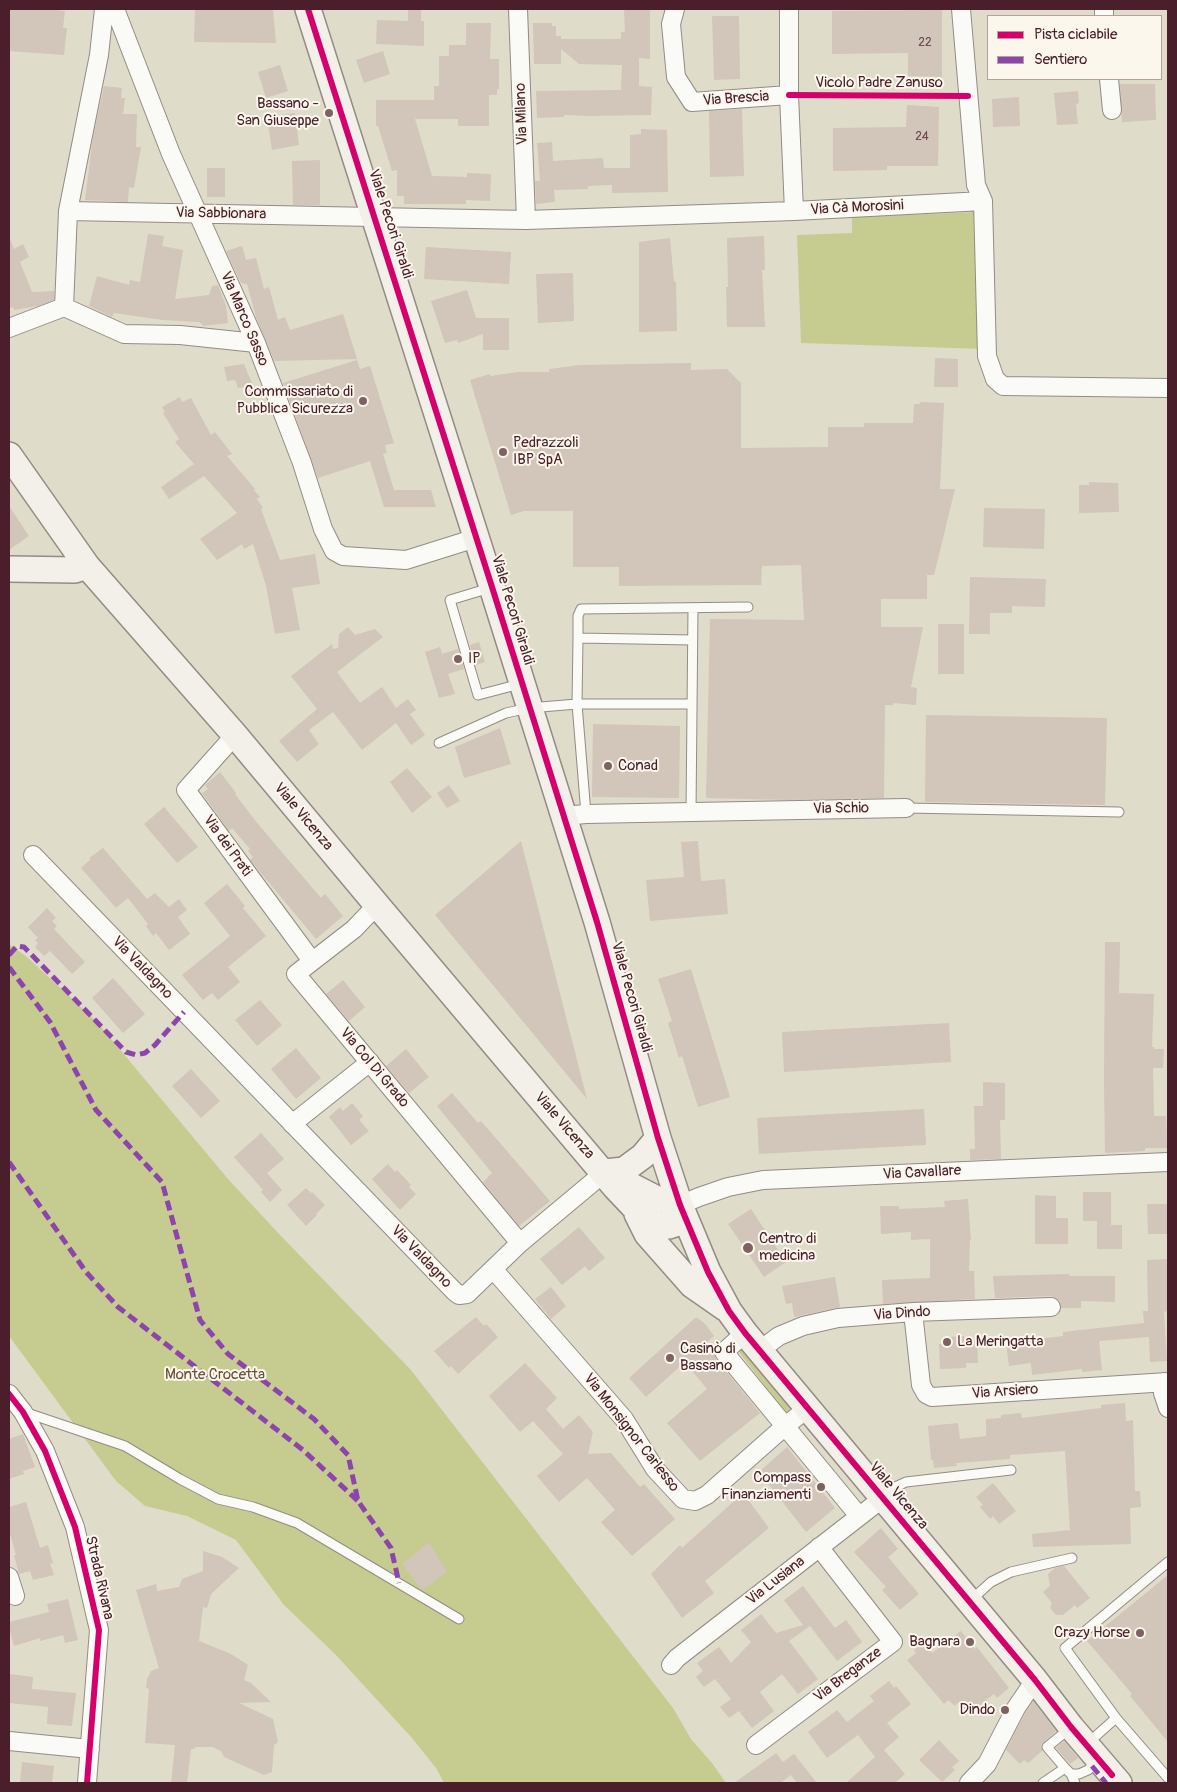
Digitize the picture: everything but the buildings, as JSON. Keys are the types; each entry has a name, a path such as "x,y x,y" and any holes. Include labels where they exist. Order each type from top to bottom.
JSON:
{"main road":[{"name":"Viale Pecori Giraldi","path":"308,9 530,708 574,815 597,922 658,1138 683,1213"},
{"name":"Viale Vicenza","path":"9,456 86,566 236,735 377,906 633,1206"},
{"path":"9,569 75,570 86,566"},
{"path":"605,1172 624,1170 644,1156 658,1138"},
{"path":"605,1172 683,1213 669,1226 656,1225 633,1206"},
{"path":"633,1206 648,1234 692,1285 729,1310"},
{"name":"Viale Vicenza","path":"683,1213 708,1272 729,1310 1119,1783"}],"street":[{"path":"64,307 68,211 99,55 104,9"},
{"name":"Via Marco Sasso","path":"115,9 171,154 256,343 302,463 323,529 334,551 343,556 406,560 476,538"},
{"name":"Via Milano","path":"518,9 526,220"},
{"name":"Via Brescia","path":"675,9 671,24 676,77 692,102 789,95"},
{"path":"789,9 789,95 794,211"},
{"path":"961,9 976,185 983,200 988,356 995,379 1003,386 1168,388"},
{"path":"1109,80 1112,110"},
{"name":"Via Cà Morosini","path":"374,217 526,220 794,211 983,200"},
{"name":"Via Sabbionara","path":"68,211 374,217"},
{"path":"9,328 64,307 124,334 180,335 256,343"},
{"name":"Via dei Prati","path":"236,735 186,790 312,961"},
{"name":"Via Schio","path":"574,815 906,808"},
{"name":"Via Valdagno","path":"33,855 455,1292 467,1294 520,1243 605,1172"},
{"name":"Via Col Di Grado","path":"377,906 354,929 296,974 520,1243"},
{"path":"292,1124 370,1062"},
{"name":"Via Cavallare","path":"683,1213 699,1197 728,1187 763,1180 1168,1162"},
{"name":"Via Monsignor Carlesso","path":"494,1269 624,1419 656,1469 683,1500 695,1501 707,1495 808,1408"},
{"name":"Via Dindo","path":"753,1341 778,1336 803,1326 838,1318 913,1312 1052,1308"},
{"name":"Via Arsiero","path":"913,1312 921,1385 926,1394 932,1397 1166,1382"},
{"path":"753,1341 724,1352 859,1516"},
{"path":"1166,1382 1163,1393 1168,1408"},
{"name":"Strada Rivana","path":"9,1394 23,1412 45,1451 75,1527 98,1630 87,1783"},
{"name":"Via Lusiana","path":"671,1665 677,1658 883,1498"},
{"name":"Via Breganze","path":"756,1745 893,1642 819,1547"},
{"path":"9,1577 15,1596"},
{"path":"969,1783 987,1764 1016,1708 1035,1680"},
{"path":"9,1741 90,1749"}],"lane":[{"path":"492,587 450,600 478,695 522,683"},
{"path":"574,815 578,616 581,609 748,607"},
{"path":"691,812 693,608"},
{"path":"578,638 692,640"},
{"path":"439,743 506,713 530,708 577,704 691,704"},
{"name":"Via Schio","path":"906,808 1119,812"},
{"path":"23,1412 125,1446 218,1499 253,1507 298,1523 459,1619"},
{"path":"883,1498 895,1487 906,1482 1011,1470"},
{"path":"969,1601 991,1582 1011,1572 1072,1558"},
{"path":"1168,1562 1065,1648 1116,1718 1168,1778"},
{"path":"1075,1783 1068,1771 1047,1747 1085,1744 1116,1718"},
{"path":"1043,1783 1068,1771 1079,1774 1088,1770 1085,1744"}],"green space":[{"path":"976,212 983,349 801,343 797,235 852,233 852,217"},
{"name":"Monte Crocetta","path":"9,944 28,958 97,1022 228,1179 411,1370 673,1708 691,1739 726,1783 444,1783 436,1768 412,1738 335,1654 284,1605 236,1540 187,1516 145,1506 116,1481 9,1336"},
{"path":"740,1345 787,1404 791,1411 788,1416 736,1348"}],"marked path":[{"path":"9,955 17,946 24,947 126,1052 136,1055 145,1053 155,1045 184,1012"},
{"path":"9,967 50,1022 96,1110 162,1182 200,1320 228,1354 314,1419 348,1455 358,1501 391,1548 399,1583"},
{"path":"9,1162 86,1272 118,1307 303,1450 358,1501"},
{"path":"1092,1766 1106,1783"}],"cycle path":[{"path":"308,9 597,922 658,1138 680,1205 708,1272 729,1311 745,1333 1112,1775"},
{"name":"Vicolo Padre Zanuso","path":"789,95 968,96"},
{"path":"9,1394 23,1412 45,1451 75,1527 99,1630 87,1783"}],"place":[{"name":"Bassano - San Giuseppe","path":"329,113"},
{"name":"Commissariato di Pubblica Sicurezza","path":"363,401"},
{"name":"Pedrazzoli IBP SpA","path":"503,452"},
{"name":"IP","path":"458,659"},
{"name":"Conad","path":"608,766"},
{"name":"Centro di medicina","path":"748,1248"},
{"name":"La Meringatta","path":"947,1342"},
{"name":"Casinò di Bassano","path":"670,1358"},
{"name":"Compass Finanziamenti","path":"821,1487"},
{"name":"Crazy Horse","path":"1140,1633"},
{"name":"Bagnara","path":"970,1642"},
{"name":"Dindo","path":"1005,1710"}]}
